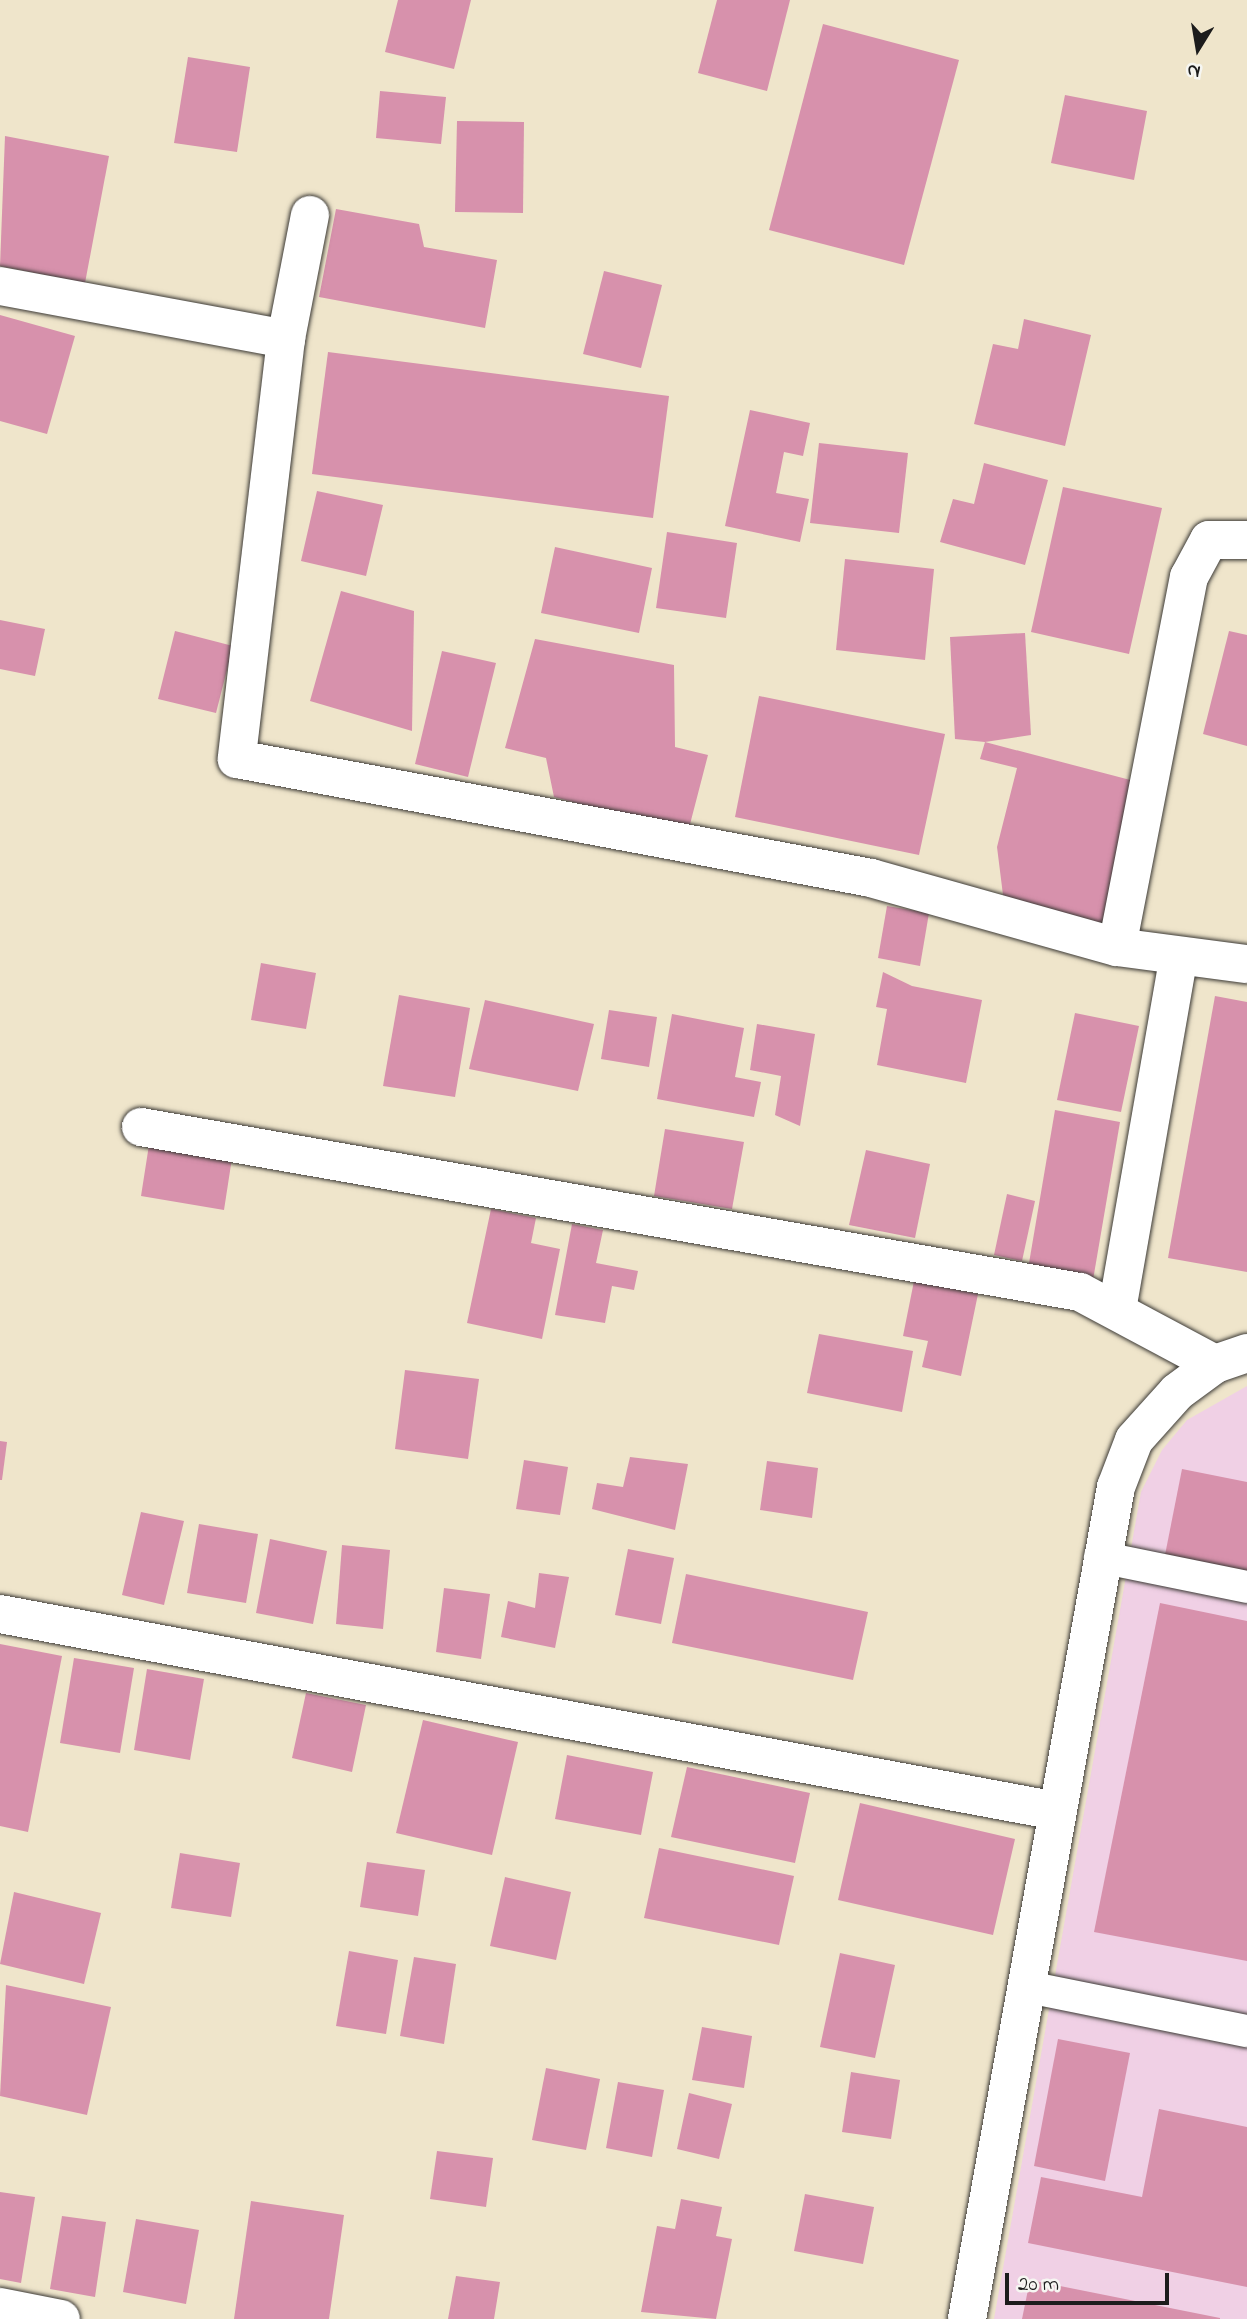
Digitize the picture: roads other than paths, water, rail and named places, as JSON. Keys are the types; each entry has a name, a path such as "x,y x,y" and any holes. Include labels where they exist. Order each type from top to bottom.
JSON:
{"street":[{"path":"310,215 286,339 237,759 871,877 1117,947 1247,964"},
{"path":"0,286 286,339"},
{"path":"1117,947 1189,577 1209,540 1247,540"},
{"path":"1117,1310 1179,956"},
{"path":"141,1127 1036,1282 1080,1292 1231,1359"},
{"path":"967,2319 1028,1987 1100,1558 1134,1440 1177,1392 1231,1359"},
{"path":"0,1614 1057,1811"},
{"path":"0,2307 61,2319"}],"lane":[{"path":"1100,1558 1247,1587"},
{"path":"1028,1987 1247,2031"}]}
